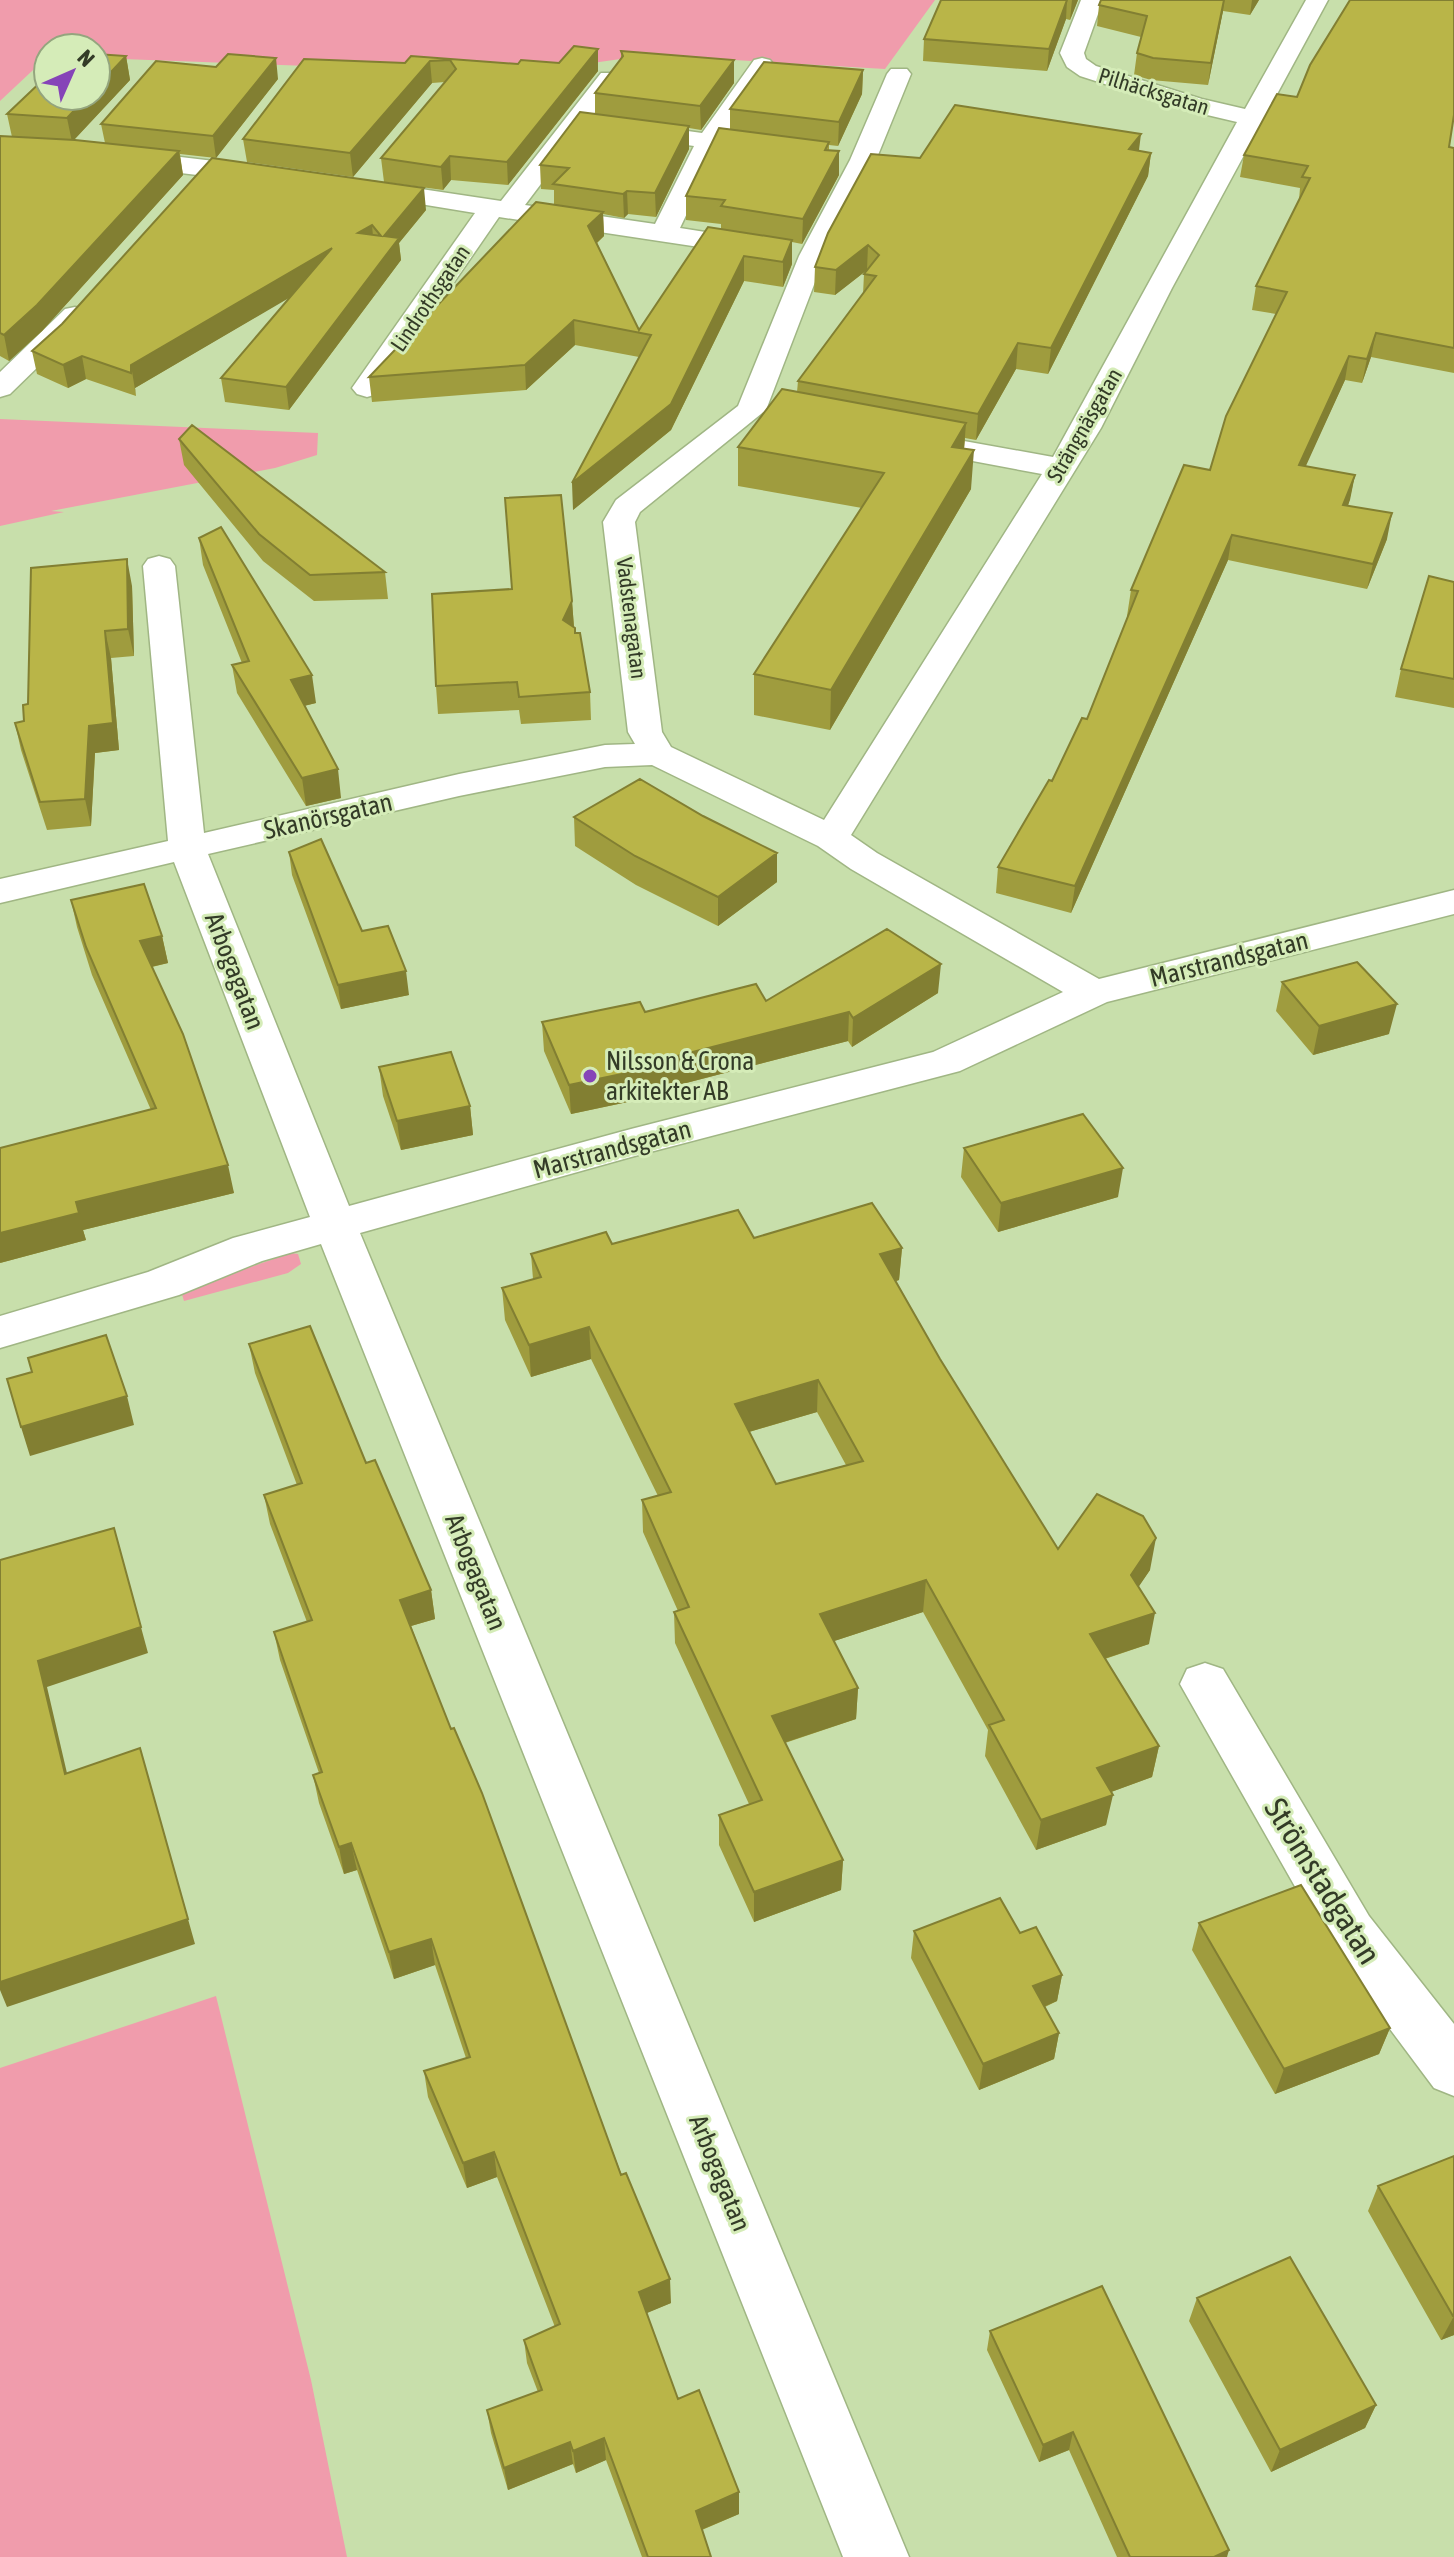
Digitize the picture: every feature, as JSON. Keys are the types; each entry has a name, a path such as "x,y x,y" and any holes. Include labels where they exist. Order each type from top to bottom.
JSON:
{"street":[{"name":"Pilhäcksgatan","path":"1092,0 1072,53 1075,62 1088,71 1195,105 1252,118"},
{"name":"Strängnäsgatan","path":"831,838 1086,428 1317,0"},
{"path":"664,233 710,139 762,65"},
{"name":"Vadstenagatan","path":"658,754 645,732 619,522 627,507 659,480 766,413 812,256 847,158 899,74"},
{"name":"Lindrothsgatan","path":"367,388 500,208 609,78"},
{"path":"572,124 710,139 738,146 800,153"},
{"path":"80,153 102,130"},
{"path":"207,174 244,144"},
{"path":"0,149 80,153 207,174 293,180"},
{"path":"379,166 354,187 812,256"},
{"path":"0,388 54,339 95,293"},
{"path":"890,436 1061,468"},
{"name":"Arbogagatan","path":"159,566 187,849 335,1225 876,2557"},
{"path":"658,754 831,838 864,861 1094,993"},
{"name":"Skanörsgatan","path":"0,891 488,779 605,756 658,754"},
{"name":"Marstrandsgatan","path":"0,1332 163,1284 248,1249 644,1139 946,1062 1094,993 1454,902"},
{"name":"Strömstadgatan","path":"1205,1684 1350,1933 1454,2069"}],"shaded area":[{"path":"0,0 935,0 885,69 649,55 578,65 417,70 112,59 112,32 32,32 32,71 0,101"},
{"path":"0,419 318,433 317,455 275,468 51,511 64,512 0,526"},
{"path":"291,1253 298,1254 301,1264 288,1273 184,1301 181,1291"},
{"path":"216,1996 311,2380 347,2557 0,2557 0,2068"}],"building":[{"path":"941,0 1067,0 1049,49 924,39"},
{"path":"1101,0 1224,0 1211,63 1153,58 1137,53 1147,16 1099,5"},
{"path":"1350,0 1454,0 1454,115 1449,147 1454,148 1454,348 1376,333 1367,359 1349,356 1299,465 1355,475 1343,505 1392,513 1373,564 1232,535 1075,886 998,867 1049,780 1052,781 1082,718 1087,719 1138,591 1131,590 1184,465 1210,470 1226,416 1287,292 1256,286 1310,178 1302,177 1308,166 1244,155 1277,94 1297,97 1310,65"},
{"path":"574,46 598,49 507,162 450,156 441,167 381,158 456,69 450,60 430,61 350,153 243,139 304,59 405,63 411,56 518,64 521,60 559,63"},
{"path":"621,51 734,60 700,106 595,93 623,56"},
{"path":"228,54 276,58 213,136 101,124 156,61 216,67"},
{"path":"112,55 126,56 112,71"},
{"path":"764,62 863,70 839,122 730,109"},
{"path":"32,90 32,112 73,112 67,118 7,114"},
{"path":"955,105 1141,134 1129,149 1151,153 1051,348 1018,343 978,414 798,381 876,276 864,274 879,255 868,245 836,270 815,267 828,233 871,154 920,158"},
{"path":"580,112 689,126 655,193 627,191 623,194 553,184 569,168 540,165"},
{"path":"719,128 829,142 825,150 839,151 803,219 721,206 725,200 686,196"},
{"path":"0,136 179,151 37,305 4,335 0,333"},
{"path":"212,158 424,188 384,236 399,238 286,387 221,378 332,248 131,365 131,373 82,356 63,365 32,351 62,324","holes":["372,225 381,236 358,233"]},
{"path":"536,202 603,212 588,226 639,330 708,227 792,240 783,262 744,256 671,404 572,483 651,335 574,320 525,365 369,377"},
{"path":"782,389 966,423 952,447 974,450 831,690 754,674 884,473 738,447"},
{"path":"192,425 385,572 310,575 259,534 179,439"},
{"path":"561,495 572,601 563,620 575,628 575,633 580,633 590,692 519,697 517,682 436,686 432,594 512,589 505,498"},
{"path":"221,527 312,675 291,680 338,769 302,778 232,665 249,661 199,538"},
{"path":"127,559 128,629 105,631 113,723 89,726 85,799 40,802 15,723 24,721 23,705 28,704 31,568"},
{"path":"1429,576 1454,582 1454,679 1401,669"},
{"path":"640,779 703,816 777,853 718,897 635,856 574,817"},
{"path":"321,839 362,931 388,926 406,971 338,985 289,852"},
{"path":"144,884 162,936 140,941 183,1034 228,1165 76,1202 79,1213 0,1233 0,1148 156,1108 86,947 71,900"},
{"path":"887,929 941,964 853,1018 849,1012 634,1067 636,1071 569,1085 542,1022 640,1002 645,1012 756,984 766,1001"},
{"path":"1357,962 1397,1004 1319,1026 1282,982"},
{"path":"451,1052 470,1106 397,1121 379,1067"},
{"path":"1083,1114 1123,1168 1001,1203 964,1148"},
{"path":"872,1203 902,1248 880,1254 940,1359 1058,1549 1097,1494 1143,1516 1156,1538 1131,1575 1155,1613 1090,1634 1159,1746 1097,1768 1113,1795 1041,1820 989,1725 1004,1720 926,1580 820,1614 858,1688 772,1716 843,1860 754,1892 719,1815 762,1800 674,1612 689,1607 642,1500 671,1492 589,1327 529,1345 502,1288 541,1277 531,1254 606,1232 612,1244 738,1210 754,1238","holes":["818,1380 863,1461 776,1484 735,1404"]},
{"path":"310,1326 366,1463 375,1460 431,1590 400,1600 451,1729 454,1728 482,1793 621,2175 626,2173 670,2279 639,2292 678,2399 699,2390 739,2492 696,2511 711,2557 648,2557 604,2438 573,2451 570,2442 504,2468 487,2410 542,2390 524,2340 560,2324 494,2152 463,2163 424,2071 470,2057 431,1939 389,1952 351,1843 339,1847 313,1775 322,1772 274,1632 312,1620 264,1495 302,1483 249,1344"},
{"path":"106,1335 127,1396 21,1427 7,1379 32,1372 28,1358"},
{"path":"114,1528 141,1627 38,1661 65,1774 140,1748 188,1919 0,1982 0,1560"},
{"path":"1301,1885 1390,2028 1284,2069 1199,1923"},
{"path":"1000,1898 1020,1933 1036,1927 1062,1975 1033,1986 1059,2033 983,2064 914,1931"},
{"path":"1454,2156 1454,2316 1453,2316 1378,2186"},
{"path":"1290,2257 1376,2405 1280,2450 1197,2298"},
{"path":"1102,2286 1229,2550 1214,2557 1130,2557 1073,2432 1043,2445 990,2331"}],"place":[{"name":"Nilsson & Crona arkitekter AB","path":"590,1076"}]}
